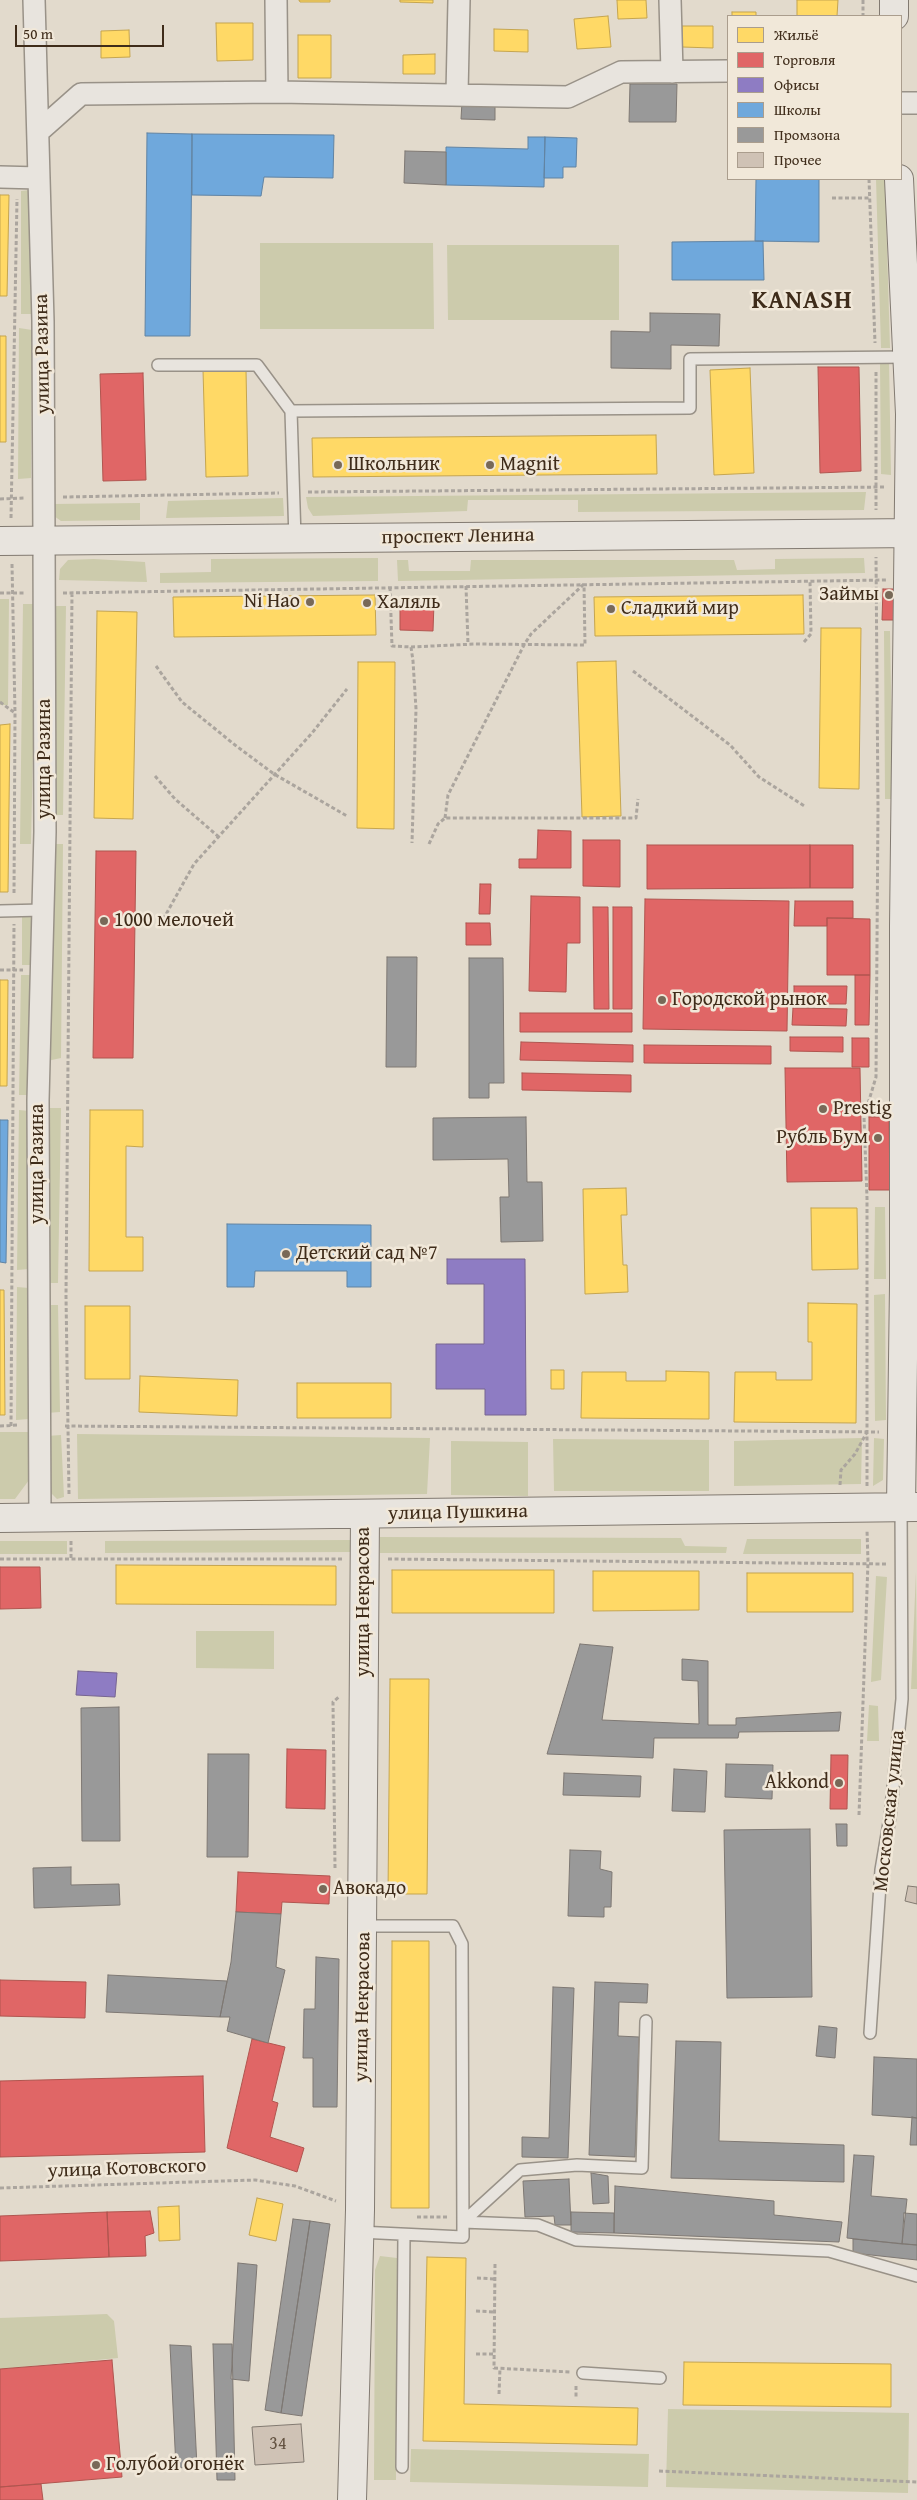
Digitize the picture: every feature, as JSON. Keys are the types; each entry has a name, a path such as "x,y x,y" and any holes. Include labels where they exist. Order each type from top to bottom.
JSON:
{"street":[{"name":"улица Разина","path":"34,0 44,498 43,910 38,1100 40,1518"},
{"path":"276,0 277,92"},
{"path":"457,94 458,0"},
{"path":"670,0 672,72"},
{"path":"894,0 894,15"},
{"path":"38,132 81,94 277,92 568,97 621,72 727,71"},
{"path":"902,103 917,103"},
{"path":"9,176 39,178"},
{"name":"Московская улица","path":"899,180 912,356 913,414 909,487 913,533 909,580 911,1137 902,1432 909,1507"},
{"name":"проспект Ленина","path":"5,541 913,533"},
{"name":"улица Пушкина","path":"0,1518 909,1507"},
{"name":"улица Некрасова","path":"352,2500 360,2221 364,1926 365,1514"}],"lane":[{"path":"291,410 690,408 690,359 912,356"},
{"path":"158,365 257,365 291,410 294,539"},
{"path":"0,910 43,910"},
{"name":"Московская улица","path":"870,2033 882,1870 890,1817 902,1699 901,1564 909,1507"},
{"path":"360,2221 404,2235 463,2237 462,1944 453,1926 364,1926"},
{"path":"463,2220 520,2170 577,2165 642,2168 646,2021"},
{"path":"463,2220 538,2225 576,2240 829,2251 917,2276"},
{"path":"402,2467 404,2235"},
{"path":"583,2373 660,2378"}],"path":[{"path":"863,0 863,15"},
{"path":"9,176 11,498 5,541 14,593 15,713 12,1426"},
{"path":"859,1815 868,1562 866,1507 864,1117 876,1077 878,808 875,533 878,486 876,356 869,180"},
{"path":"832,198 870,198"},
{"path":"0,499 294,492 909,487"},
{"path":"0,593 909,580"},
{"path":"804,642 811,634 810,581"},
{"path":"390,587 392,646 468,644 585,645 584,584"},
{"path":"445,818 448,795 524,645 531,634 584,584"},
{"path":"466,586 468,644"},
{"path":"71,1559 66,1296 72,593"},
{"path":"411,647 416,709 412,843"},
{"path":"156,666 182,702 274,774 347,816"},
{"path":"633,671 730,745 759,777 806,807"},
{"path":"160,926 194,864 220,838 347,690"},
{"path":"0,702 15,713"},
{"path":"155,776 175,799 220,838"},
{"path":"429,844 438,824 445,818 636,818 638,799"},
{"path":"0,1426 40,1424 67,1426 902,1432"},
{"path":"839,1492 841,1470 855,1454 867,1432"},
{"path":"0,1559 364,1559 868,1562 901,1564"},
{"name":"улица Котовского","path":"0,2188 255,2180 295,2186 360,2221"},
{"path":"409,2218 463,2220"},
{"path":"495,2264 494,2368 583,2373"},
{"path":"477,2278 495,2279"},
{"path":"476,2311 495,2312"},
{"path":"476,2354 494,2354"},
{"path":"500,2368 500,2394"},
{"path":"658,2471 917,2482"}],"green space":[{"path":"876,180 885,180 890,348 881,348"},
{"path":"30,190 31,314 21,314 21,191"},
{"path":"260,243 433,243 434,329 260,329"},
{"path":"447,245 619,245 619,320 448,320"},
{"path":"19,328 32,330 31,478 18,479"},
{"path":"880,362 889,362 891,475 881,474"},
{"path":"866,492 864,510 578,512 578,500 468,500 467,511 313,516 308,508 306,497"},
{"path":"283,498 284,516 166,518 168,501"},
{"path":"140,503 140,520 61,521 54,516 53,504"},
{"path":"378,558 378,581 160,583 160,573 211,572 211,559"},
{"path":"864,558 865,573 398,581 397,560 408,560 409,571 470,571 471,560 734,560 737,570 775,569 775,559"},
{"path":"94,559 145,562 147,582 59,580 60,569 68,560"},
{"path":"0,599 9,599 8,705 0,705"},
{"path":"23,604 36,604 31,844 20,844"},
{"path":"51,606 66,606 63,815 53,815"},
{"path":"884,631 890,631 893,799 885,799"},
{"path":"53,844 63,844 61,1058 47,1061"},
{"path":"22,917 34,917 34,965 22,965"},
{"path":"21,975 34,975 32,1095 19,1095"},
{"path":"49,1108 61,1108 58,1283 46,1283"},
{"path":"19,1110 29,1111 29,1269 17,1270"},
{"path":"875,1207 885,1207 886,1279 874,1279"},
{"path":"17,1287 29,1288 29,1419 16,1420"},
{"path":"885,1294 886,1420 875,1421 874,1295"},
{"path":"45,1305 58,1305 60,1412 46,1413"},
{"path":"0,1432 31,1432 32,1476 15,1499 0,1499"},
{"path":"77,1434 430,1438 427,1494 78,1499"},
{"path":"61,1435 64,1497 57,1499 48,1490 47,1436"},
{"path":"862,1438 861,1484 734,1486 734,1441"},
{"path":"874,1438 884,1439 883,1480 873,1486"},
{"path":"553,1439 709,1440 709,1491 554,1491"},
{"path":"451,1441 528,1442 528,1496 451,1495"},
{"path":"380,1537 681,1538 685,1546 727,1547 726,1553 380,1553"},
{"path":"747,1539 861,1539 861,1554 743,1554"},
{"path":"353,1540 353,1552 105,1553 105,1541"},
{"path":"0,1541 67,1541 67,1554 0,1554"},
{"path":"916,1572 917,1689 911,1689"},
{"path":"876,1576 887,1577 881,1680 871,1682"},
{"path":"196,1631 274,1631 274,1669 196,1668"},
{"path":"869,1705 878,1706 879,1741 867,1741"},
{"path":"380,2256 397,2258 396,2480 374,2480 375,2270"},
{"path":"107,2314 114,2321 118,2358 0,2369 0,2318"},
{"path":"668,2409 909,2413 908,2493 666,2487"},
{"path":"411,2449 649,2454 648,2487 410,2482"}],"building: Жильё":[{"path":"299,0 330,0 330,2 300,2"},
{"path":"400,0 433,0 433,3 400,2"},
{"path":"617,0 646,0 647,18 618,19"},
{"path":"797,0 838,0 837,15 797,15"},
{"path":"732,12 756,12 756,15 732,15"},
{"path":"608,16 611,47 577,49 574,19"},
{"path":"216,23 253,23 253,60 217,61"},
{"path":"682,26 713,26 713,48 682,47"},
{"path":"494,29 528,30 528,52 494,51"},
{"path":"129,30 130,57 101,58 101,31"},
{"path":"298,35 331,35 331,78 298,78"},
{"path":"435,54 435,74 403,74 403,55"},
{"path":"0,195 9,195 7,296 0,296"},
{"path":"0,336 6,336 6,442 0,442"},
{"path":"750,368 754,473 714,475 710,370"},
{"path":"246,369 248,476 206,477 203,370"},
{"path":"656,435 657,474 313,477 312,438"},
{"path":"375,595 376,635 174,637 173,597"},
{"path":"803,595 804,634 595,636 594,597"},
{"path":"97,611 137,612 133,819 94,818"},
{"path":"821,628 861,628 859,789 819,788"},
{"path":"616,661 621,816 582,817 577,662"},
{"path":"358,662 395,662 394,829 357,828"},
{"path":"10,724 8,892 0,892 0,725"},
{"path":"0,980 8,980 7,1086 0,1086"},
{"path":"90,1110 143,1110 143,1147 126,1146 126,1237 143,1237 143,1271 89,1271"},
{"path":"626,1188 627,1215 621,1215 623,1265 627,1265 628,1292 585,1294 583,1189"},
{"path":"811,1208 857,1208 858,1269 812,1270"},
{"path":"0,1290 4,1290 5,1415 0,1415"},
{"path":"808,1303 857,1304 856,1423 734,1422 735,1372 776,1372 776,1380 812,1380 812,1342 808,1342"},
{"path":"85,1306 130,1306 130,1379 85,1379"},
{"path":"551,1370 564,1370 564,1389 551,1389"},
{"path":"666,1371 709,1372 709,1419 581,1418 582,1372 626,1372 626,1381 666,1381"},
{"path":"140,1376 238,1380 237,1416 139,1412"},
{"path":"297,1383 391,1383 391,1418 297,1418"},
{"path":"116,1565 336,1566 336,1605 116,1604"},
{"path":"392,1570 554,1570 554,1613 392,1613"},
{"path":"593,1571 699,1571 699,1610 593,1611"},
{"path":"747,1573 853,1573 853,1612 747,1612"},
{"path":"390,1679 429,1679 427,1894 388,1894"},
{"path":"392,1941 429,1941 429,2208 391,2208"},
{"path":"257,2198 283,2204 276,2241 249,2235"},
{"path":"179,2206 180,2240 159,2241 158,2207"},
{"path":"427,2257 466,2258 464,2404 638,2408 637,2445 423,2441"},
{"path":"684,2362 891,2364 891,2407 683,2405"}],"building: Торговля":[{"path":"818,367 859,367 861,471 820,473"},
{"path":"143,373 146,480 103,481 100,374"},
{"path":"883,589 895,589 895,620 882,620"},
{"path":"400,602 434,603 433,631 400,630"},
{"path":"538,830 571,831 571,868 519,868 519,859 537,859"},
{"path":"583,840 620,840 620,887 583,886"},
{"path":"647,845 810,845 810,888 647,889"},
{"path":"810,845 853,845 853,888 810,888"},
{"path":"96,851 136,851 133,1058 93,1058"},
{"path":"480,884 491,884 490,914 479,914"},
{"path":"531,896 580,897 580,943 567,943 566,992 529,991"},
{"path":"645,899 789,901 787,1031 643,1029"},
{"path":"795,901 853,901 853,918 827,918 827,926 794,926"},
{"path":"593,907 608,907 609,1009 594,1009"},
{"path":"613,907 632,907 632,1009 613,1009"},
{"path":"827,918 870,919 870,975 827,975"},
{"path":"466,923 490,923 491,945 466,945"},
{"path":"855,975 870,975 869,1025 855,1025"},
{"path":"794,986 847,986 846,1004 794,1004"},
{"path":"793,1008 847,1009 846,1026 792,1025"},
{"path":"520,1013 632,1013 632,1032 520,1032"},
{"path":"790,1037 843,1037 843,1052 790,1051"},
{"path":"852,1038 869,1038 869,1067 852,1067"},
{"path":"521,1042 633,1045 633,1062 520,1060"},
{"path":"644,1045 771,1046 771,1064 644,1063"},
{"name":"Prestig","path":"785,1068 860,1068 862,1181 787,1182"},
{"path":"522,1073 631,1075 631,1092 522,1090"},
{"path":"869,1117 889,1117 890,1190 869,1190"},
{"path":"0,1567 40,1567 41,1608 0,1609"},
{"path":"287,1749 326,1750 325,1809 286,1808"},
{"path":"831,1755 848,1755 847,1809 830,1809"},
{"path":"238,1872 330,1876 329,1904 282,1902 281,1914 236,1912"},
{"path":"0,1980 86,1982 85,2018 0,2016"},
{"path":"252,2039 285,2047 272,2101 278,2103 270,2137 304,2148 297,2172 227,2148"},
{"path":"203,2076 205,2152 0,2157 0,2081"},
{"path":"150,2211 154,2233 145,2236 146,2256 109,2257 107,2212"},
{"path":"107,2212 109,2257 0,2261 0,2216"},
{"path":"112,2360 122,2477 0,2487 0,2369"},
{"path":"41,2484 43,2500 0,2500 0,2487"}],"building: Офисы":[{"path":"447,1259 525,1259 526,1415 485,1415 485,1389 436,1389 436,1344 484,1344 484,1284 447,1284"},
{"path":"78,1671 117,1673 115,1697 76,1695"}],"building: Школы":[{"path":"147,133 192,134 190,336 145,336"},
{"path":"192,134 334,135 333,178 264,177 261,196 192,195"},
{"path":"528,137 545,137 544,187 446,185 446,147 528,149"},
{"path":"545,137 577,138 576,167 563,167 563,178 544,178"},
{"path":"756,180 819,180 819,242 755,241"},
{"path":"763,241 764,280 672,280 672,242"},
{"path":"0,1120 8,1120 6,1263 0,1262"},
{"path":"227,1224 371,1225 371,1287 347,1287 347,1271 255,1271 254,1287 227,1287"}],"building: Промзона":[{"path":"630,84 677,84 676,122 629,122"},
{"path":"462,102 495,104 495,120 461,119"},
{"path":"405,151 446,152 446,185 404,183"},
{"path":"650,313 720,314 719,346 671,345 671,369 611,368 611,331 650,332"},
{"path":"387,957 417,957 416,1067 386,1067"},
{"path":"469,958 503,958 504,1083 489,1083 489,1098 469,1098"},
{"path":"526,1117 527,1182 542,1182 543,1241 501,1242 500,1197 509,1197 508,1159 433,1160 433,1118"},
{"path":"580,1644 613,1647 602,1720 699,1724 698,1681 682,1680 682,1659 708,1661 708,1725 736,1725 736,1718 841,1712 839,1731 739,1732 738,1738 654,1738 653,1758 547,1754"},
{"path":"119,1707 120,1841 82,1841 81,1708"},
{"path":"208,1754 249,1754 248,1857 207,1857"},
{"path":"726,1764 773,1765 772,1799 725,1797"},
{"path":"674,1769 707,1771 705,1812 672,1811"},
{"path":"564,1773 641,1776 640,1797 563,1795"},
{"path":"836,1824 847,1824 847,1846 837,1846"},
{"path":"810,1829 812,1997 727,1998 724,1830"},
{"path":"570,1850 601,1851 600,1869 612,1872 611,1907 604,1907 604,1917 568,1916"},
{"path":"71,1867 71,1885 119,1884 120,1905 34,1908 33,1868"},
{"path":"236,1912 281,1914 276,1967 285,1970 268,2043 227,2031 230,2017 220,2017 231,1962"},
{"path":"316,1957 339,1959 337,2107 313,2107 313,2058 303,2058 304,2009 315,2009"},
{"path":"108,1975 227,1981 220,2017 106,2012"},
{"path":"595,1982 648,1984 647,2003 619,2002 618,2036 639,2037 635,2157 589,2155"},
{"path":"553,1987 574,1988 568,2158 522,2157 522,2137 549,2138"},
{"path":"819,2026 837,2028 835,2058 816,2056"},
{"path":"676,2041 721,2042 719,2141 844,2145 844,2182 671,2178"},
{"path":"874,2057 917,2059 917,2118 872,2115"},
{"path":"912,2117 917,2118 917,2145 910,2145"},
{"path":"854,2155 874,2156 871,2196 907,2199 902,2244 847,2238"},
{"path":"591,2173 608,2176 609,2203 593,2204"},
{"path":"569,2179 571,2225 555,2225 554,2216 525,2217 523,2181"},
{"path":"615,2186 774,2201 774,2215 842,2222 839,2242 614,2233"},
{"path":"571,2212 614,2213 614,2233 571,2232"},
{"path":"904,2213 917,2214 917,2245 902,2244"},
{"path":"293,2219 310,2221 281,2413 265,2410"},
{"path":"310,2221 330,2224 302,2416 281,2413"},
{"path":"853,2239 917,2245 917,2260 853,2253"},
{"path":"238,2263 257,2265 249,2381 231,2379"},
{"path":"213,2344 232,2344 235,2480 217,2480"},
{"path":"170,2345 191,2346 197,2467 176,2468"}],"building: Прочее":[{"path":"908,1886 917,1887 917,1904 905,1901"},
{"path":"301,2424 304,2462 255,2465 252,2427"}],"place":[{"name":"Школьник","path":"338,465"},
{"name":"Magnit","path":"490,465"},
{"name":"Займы","path":"889,595"},
{"name":"Ni Hao","path":"310,602"},
{"name":"Халяль","path":"367,603"},
{"name":"Сладкий мир","path":"611,609"},
{"name":"1000 мелочей","path":"104,921"},
{"name":"Городской рынок","path":"662,1000"},
{"name":"Prestig","path":"823,1109"},
{"name":"Рубль Бум","path":"878,1138"},
{"name":"Детский сад №7","path":"286,1254"},
{"name":"Akkond","path":"839,1783"},
{"name":"Авокадо","path":"323,1889"},
{"name":"Голубой огонёк","path":"96,2465"}],"district":[{"name":"KANASH","path":"802,302"}]}
